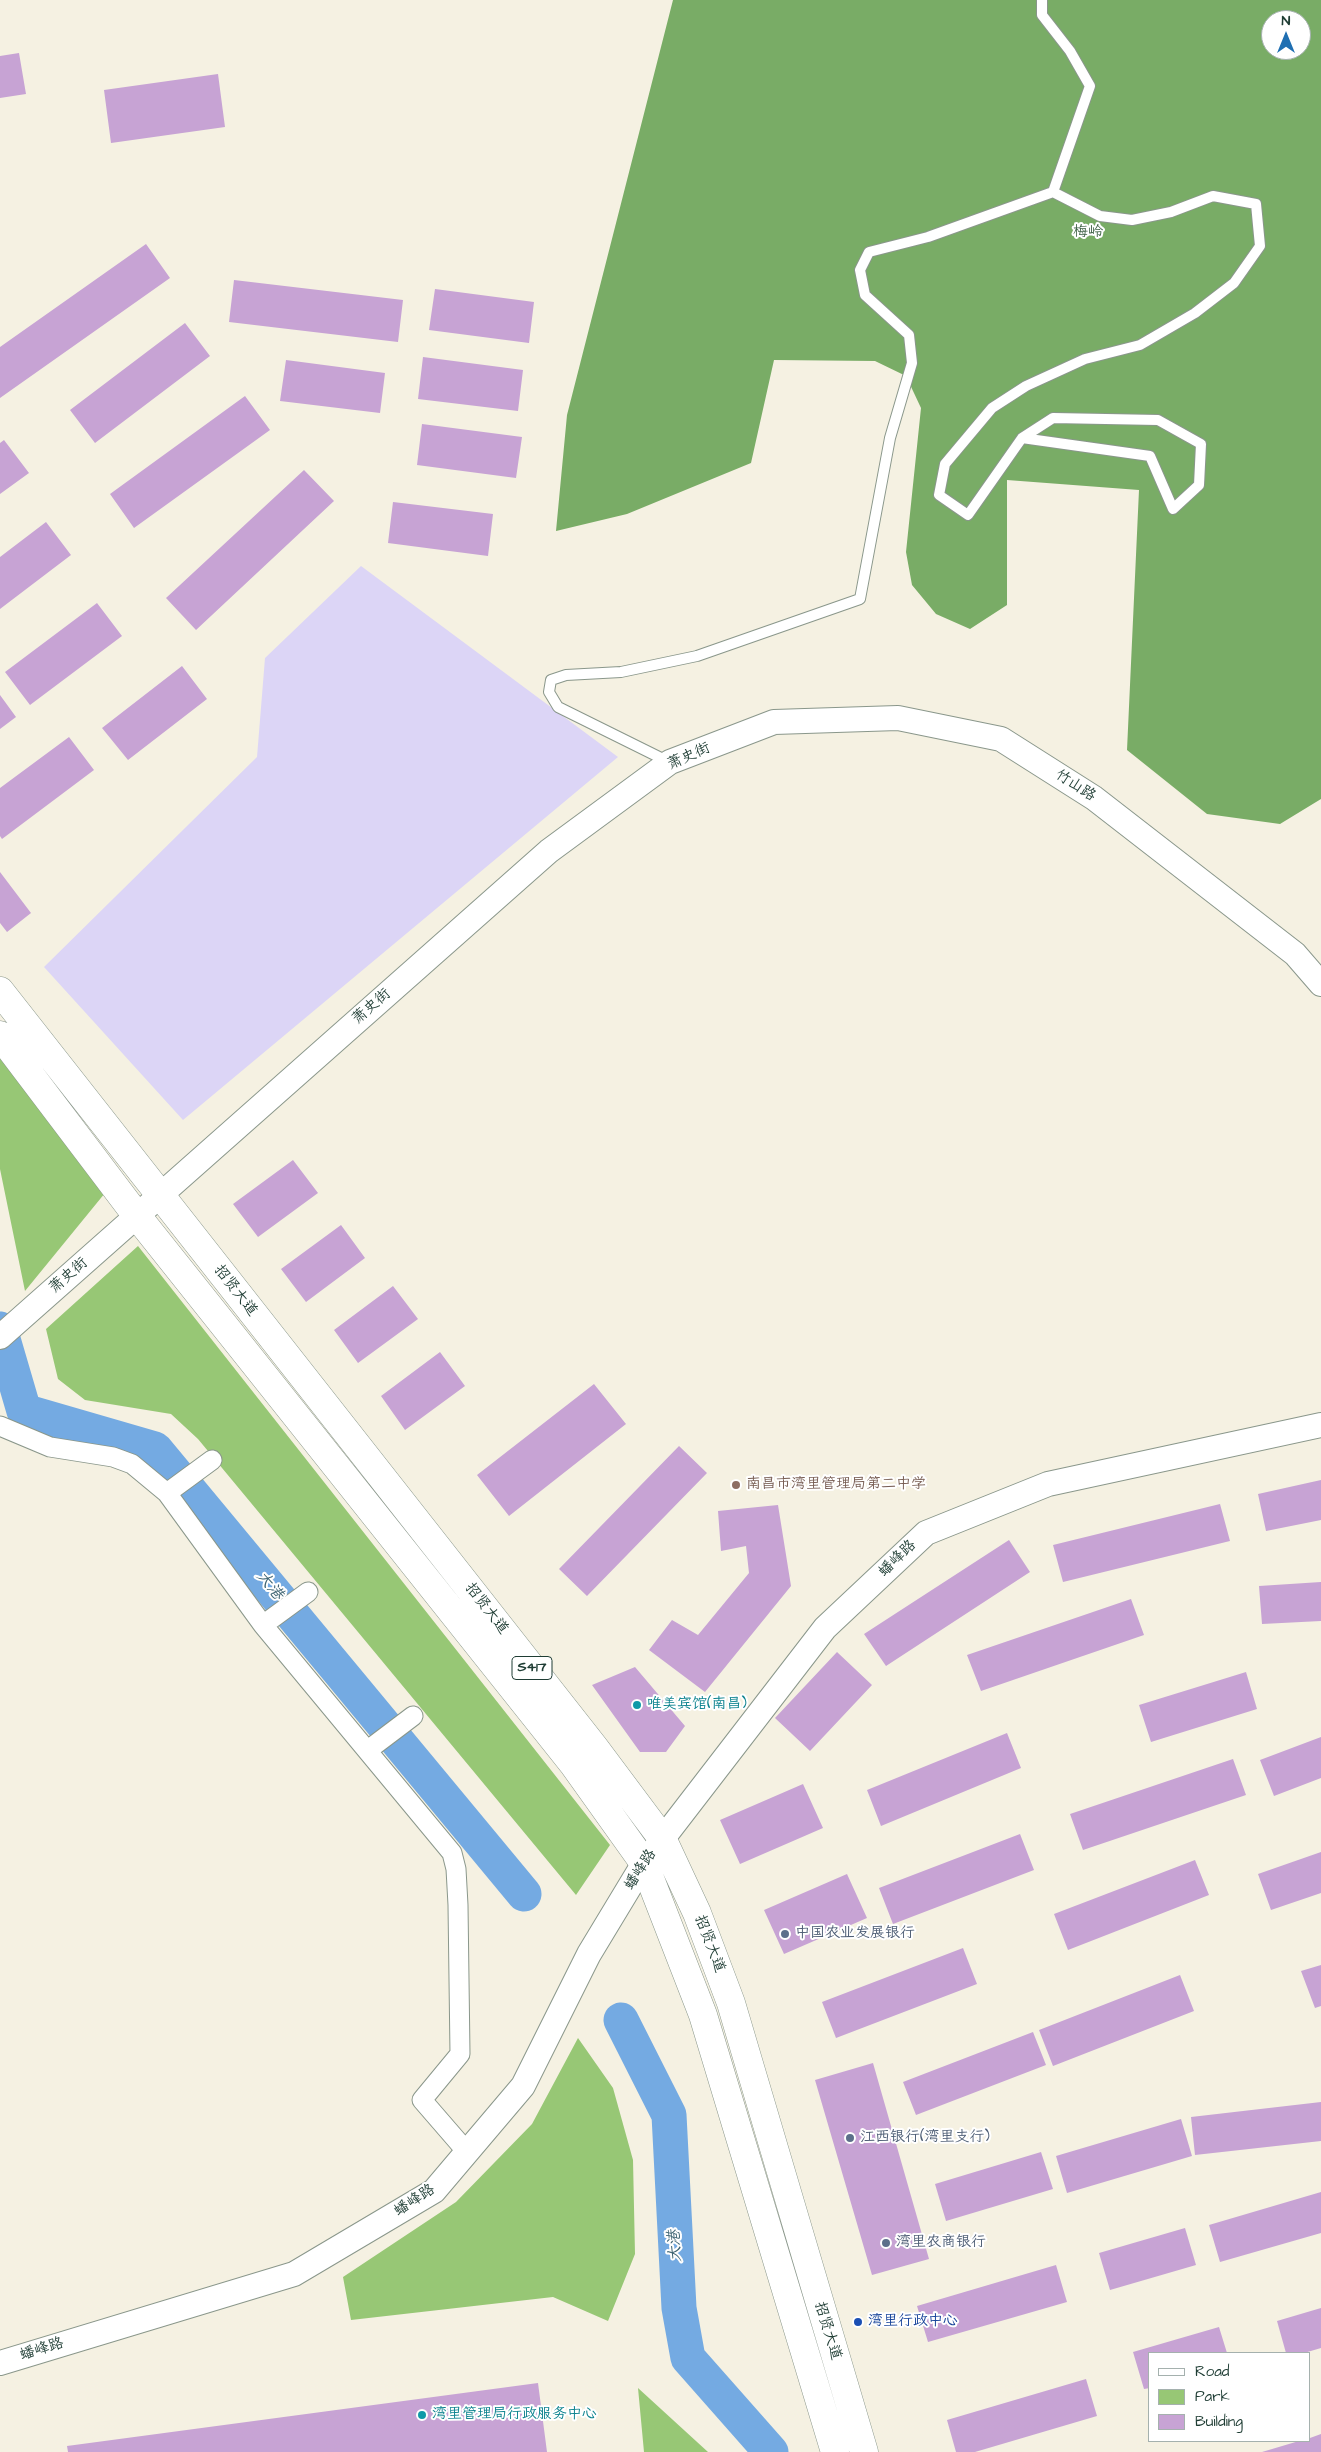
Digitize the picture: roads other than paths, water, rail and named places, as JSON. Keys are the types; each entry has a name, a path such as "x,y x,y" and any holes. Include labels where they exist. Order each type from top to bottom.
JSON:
{"main road":[{"name":"招贤大道","path":"0,991 594,1747 662,1838 697,1913 731,2003 864,2452"},
{"name":"招贤大道","path":"0,1035 137,1216 574,1765 644,1862 704,2016 835,2452"}],"street":[{"name":"竹山路","path":"774,722 898,718 1001,740 1094,798 1295,954 1321,984"},
{"name":"萧史街","path":"0,1337 549,852 670,762 774,722"},
{"name":"蟠峰路","path":"0,2363 294,2274 434,2191 523,2086 589,1954 644,1862 826,1628 926,1533 1048,1484 1321,1425"},
{"path":"0,1426 50,1447 113,1457 132,1464 167,1493 263,1625 452,1853 456,1869 458,1905 460,2054 422,2100 467,2152"},
{"path":"167,1493 212,1460"},
{"path":"263,1625 308,1592"},
{"path":"368,1750 413,1716"}],"lane":[{"path":"1042,0 1042,15 1070,51 1090,86 1053,192"},
{"path":"670,762 558,707 549,692 551,680 566,675 621,672 697,656 860,599 890,438 912,364 909,336 866,295 860,270 869,252 928,237 1053,192 1100,216 1132,220 1170,212 1213,196 1256,204 1260,246 1234,283 1195,313 1140,345 1085,359 1026,386 992,408 945,464 939,494 968,515 1022,438 1053,418 1158,420 1201,444 1199,484 1172,509 1150,456 1022,438"}],"waterway":[{"name":"大港","path":"0,1329 24,1411 155,1449 524,1894"},
{"name":"大港","path":"621,2020 669,2115 679,2308 688,2358 771,2452"}],"place":[{"name":"南昌市湾里管理局第二中学","path":"736,1485"},
{"name":"唯美宾馆(南昌)","path":"637,1705"},
{"name":"中国农业发展银行","path":"785,1934"},
{"name":"江西银行(湾里支行)","path":"850,2138"},
{"name":"湾里农商银行","path":"886,2243"},
{"name":"湾里行政中心","path":"858,2322"},
{"name":"湾里管理局行政服务中心","path":"422,2415"}],"park label":[{"name":"梅岭","path":"1088,233"}]}
